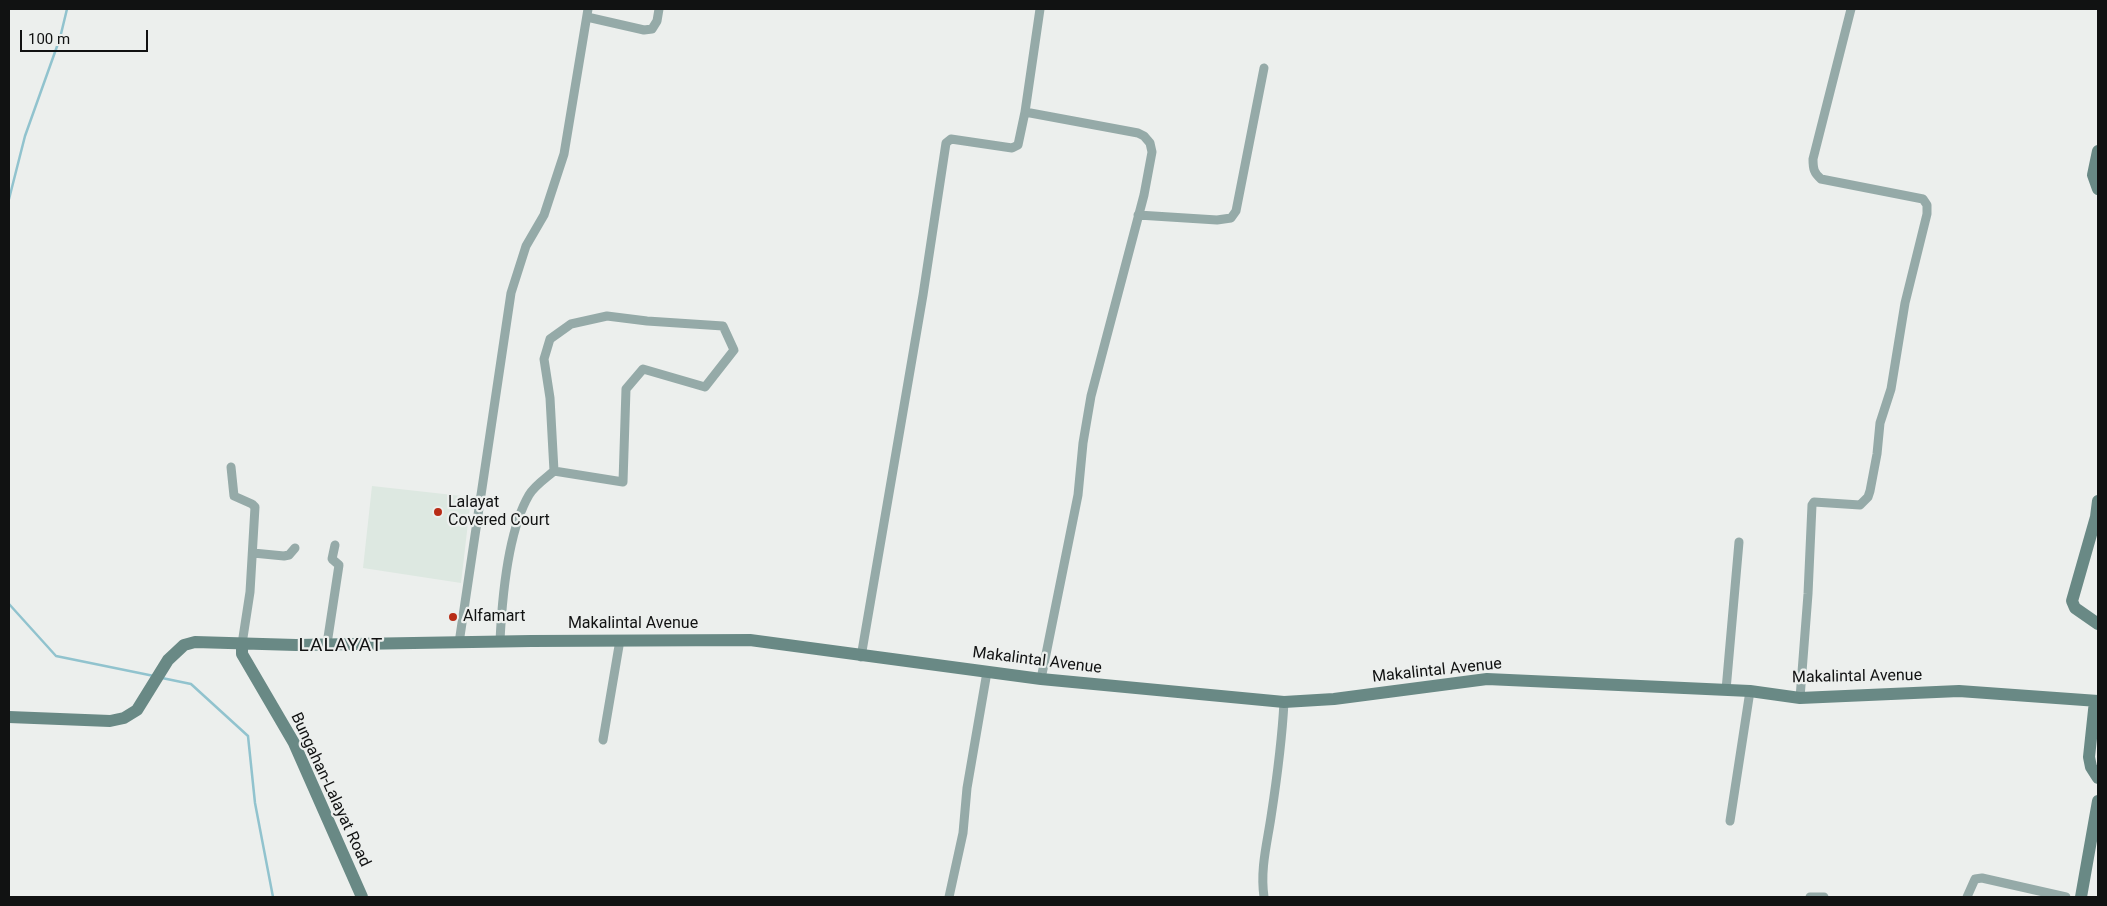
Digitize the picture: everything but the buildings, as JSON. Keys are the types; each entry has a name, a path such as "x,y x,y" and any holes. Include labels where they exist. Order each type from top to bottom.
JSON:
{"main road":[{"path":"2098,151 2093,175 2098,189"},
{"path":"2098,501 2096,517 2072,601 2075,608 2098,624"},
{"name":"Makalintal Avenue","path":"9,717 110,721 124,718 137,710 168,660 184,645 195,642 327,644 750,640 1041,679 1284,702 1334,699 1487,680 1750,691 1800,698 1959,691 2096,701"},
{"name":"Bungahan-Lalayat Road","path":"242,644 242,654 294,743 362,897"},
{"path":"2096,701 2089,757 2091,767 2098,778"},
{"path":"2081,897 2098,801"}],"street":[{"path":"459,643 511,293 526,246 544,215 564,154 587,13 644,30 652,29 657,21 659,9"},
{"path":"861,656 923,295 946,143 951,138 1012,148 1018,144 1025,112 1040,9"},
{"path":"1800,698 1808,594 1812,505 1814,502 1822,501 1860,504 1870,492 1880,423 1891,389 1905,303 1927,214 1927,205 1923,199 1822,179 1816,174 1814,159 1851,9"},
{"path":"1138,215 1217,220 1230,218 1236,212 1264,68"},
{"path":"1025,112 1128,131 1144,136 1150,143 1152,152 1138,215 1091,396 1083,443 1078,495 1041,679"},
{"path":"500,641 502,597 517,524 530,494 554,471 550,398 544,359 550,339 571,324 607,316 723,326 734,350 705,387 643,369 626,389 624,482 554,471"},
{"path":"231,467 234,496 252,504 255,508 254,553 242,644"},
{"path":"1726,690 1739,542"},
{"path":"327,644 339,565 332,559 335,545"},
{"path":"254,553 284,556 292,553 295,548"},
{"path":"603,740 620,640"},
{"path":"949,897 963,833 967,788 987,672"},
{"path":"1730,821 1750,691"},
{"path":"1264,897 1262,882 1264,852 1282,741 1284,702"},
{"path":"1967,897 1975,880 1982,878 2066,897"},
{"path":"1810,897 1824,897"}],"shaded area":[{"path":"372,486 471,497 461,583 363,568"}],"waterway":[{"path":"9,199 25,136 60,38 67,9"},
{"path":"9,604 56,656 154,676"},
{"path":"162,678 191,684 248,736 255,803 273,897"}],"place":[{"name":"Lalayat Covered Court","path":"438,512"},
{"name":"Alfamart","path":"453,617"}],"district":[{"name":"LALAYAT","path":"341,646"}]}
